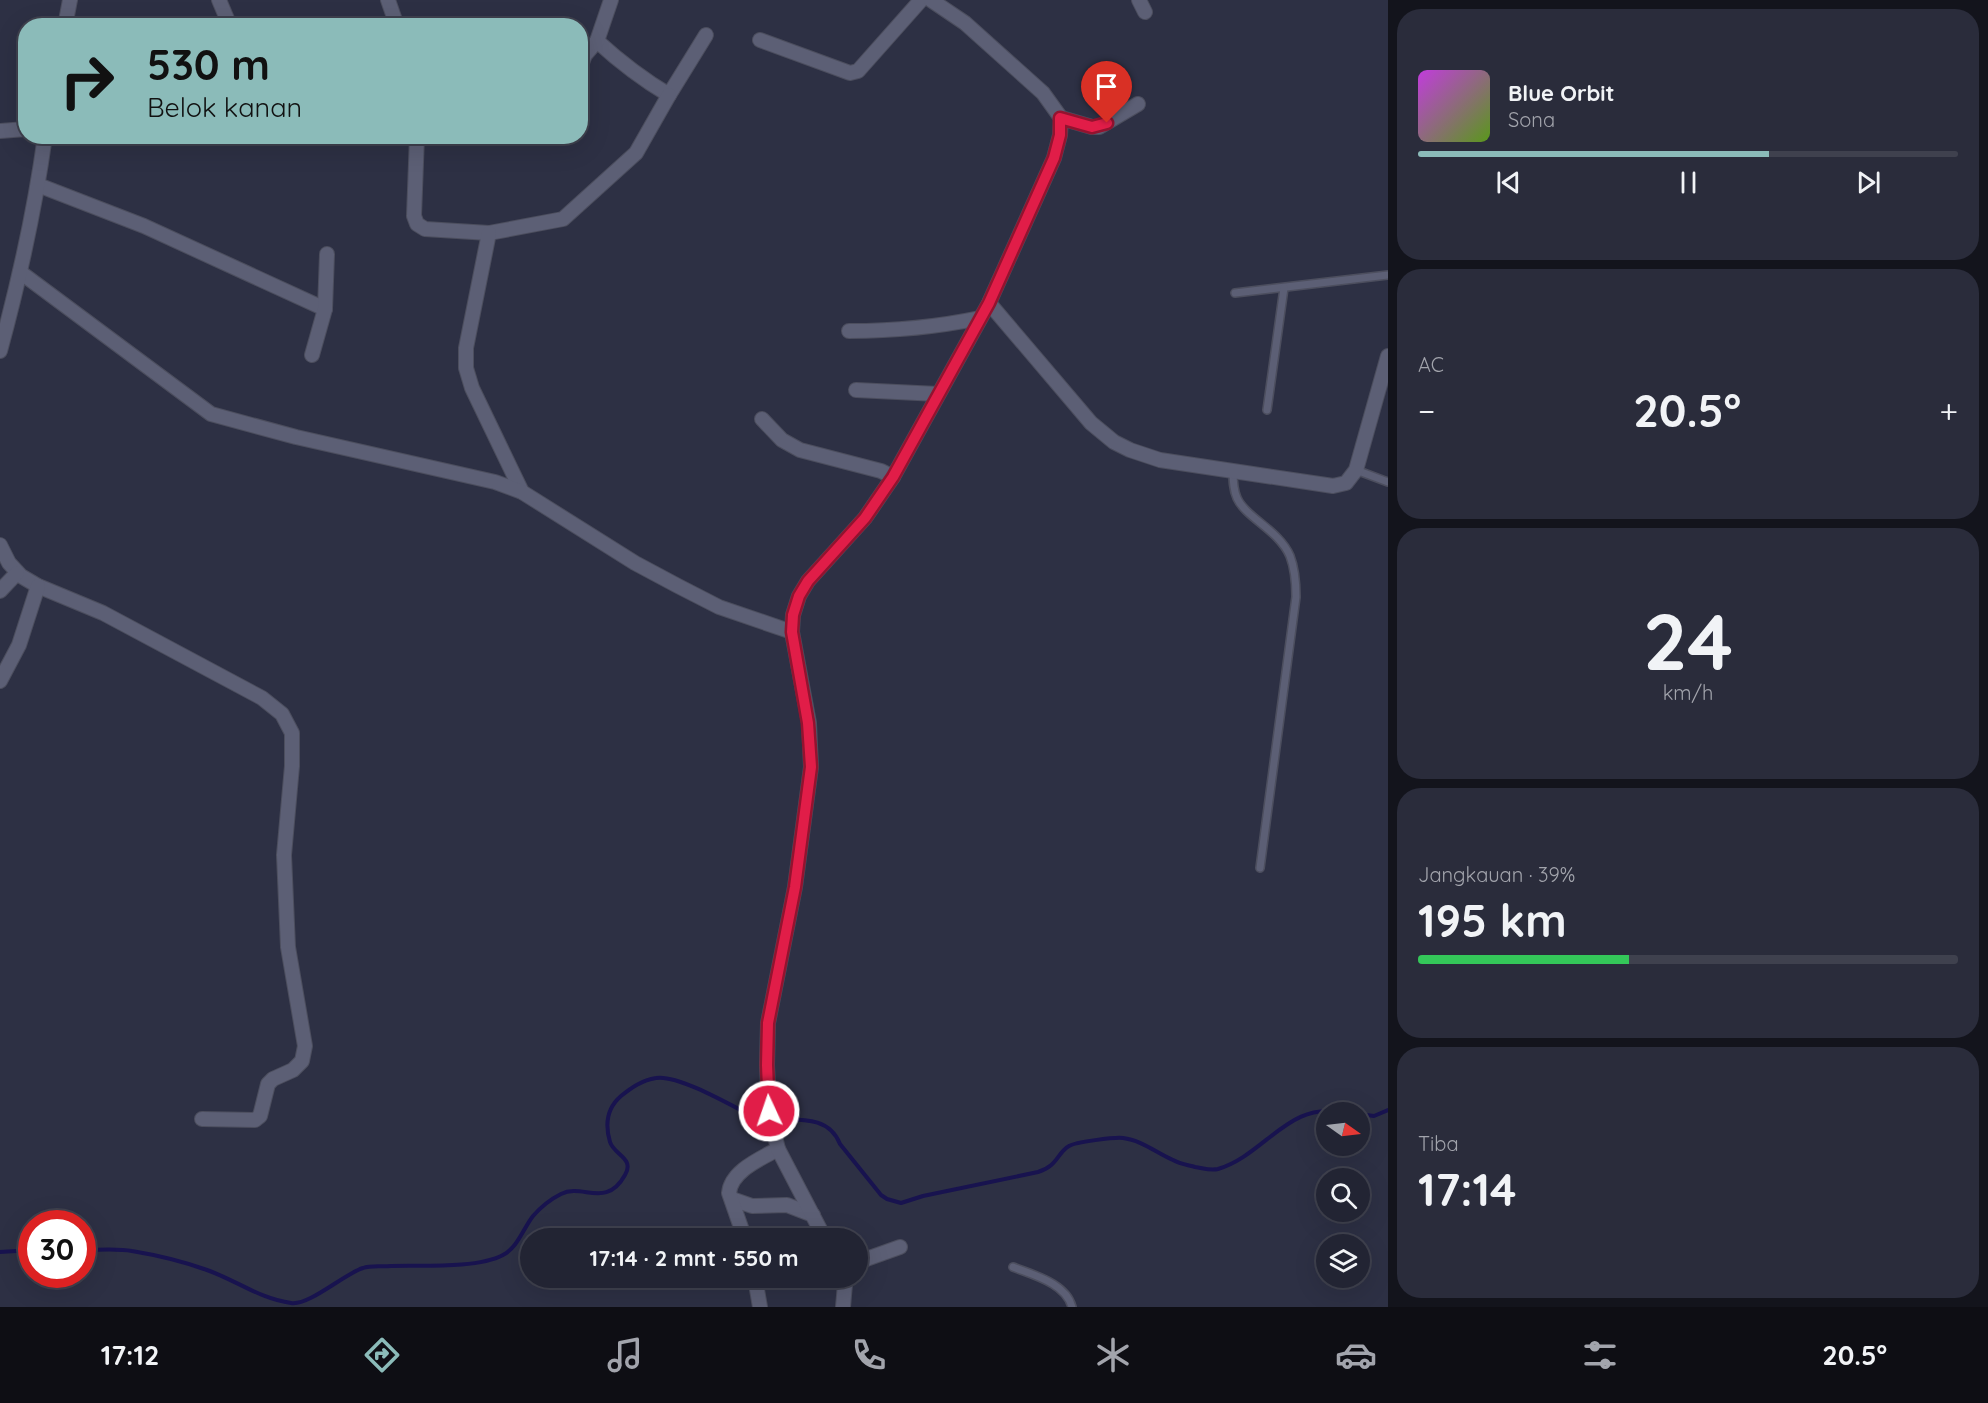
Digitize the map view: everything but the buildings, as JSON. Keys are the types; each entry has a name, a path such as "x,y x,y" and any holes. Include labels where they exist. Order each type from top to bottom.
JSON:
{"street":[{"path":"67,18 70,0"},
{"path":"219,0 227,18"},
{"path":"388,0 394,18"},
{"path":"588,52 597,41 611,0"},
{"path":"760,40 850,73 858,71 921,0"},
{"path":"820,1228 777,1149 769,1111 767,1065 768,1023 795,887 811,767 808,723 792,632 793,615 799,596 808,581 865,518 893,477 989,303 1054,158 1060,135 1060,118 1043,93 965,23 931,0"},
{"path":"417,144 414,216 417,224 425,229 489,232 563,219 636,153 706,35"},
{"path":"597,41 624,66 669,95"},
{"path":"1060,118 1099,127 1138,104"},
{"path":"0,131 18,130"},
{"path":"0,351 20,272 44,144"},
{"path":"38,185 144,226 325,309"},
{"path":"489,232 466,348 466,368 472,388 522,492"},
{"path":"312,355 325,309 327,254"},
{"path":"20,272 211,414 296,437 495,482 522,492 635,563 678,586 719,607 792,632"},
{"path":"989,303 1091,423 1114,442 1160,460 1333,486 1346,483 1356,470 1388,356"},
{"path":"849,330 879,331 918,328 980,318"},
{"path":"856,390 938,394"},
{"path":"762,419 782,440 800,450 881,471 893,477"},
{"path":"0,545 17,573 38,586 103,613 262,698 282,714 292,733 292,766 284,855 288,947 304,1032 305,1046 302,1061 293,1070 273,1079 268,1084 260,1116 255,1120 202,1119"},
{"path":"0,591 17,573"},
{"path":"0,681 19,645 38,586"},
{"path":"741,1228 729,1193 730,1185 740,1173 777,1149"},
{"path":"732,1199 752,1206 787,1205 813,1215"},
{"path":"868,1258 900,1247"},
{"path":"757,1288 760,1307"},
{"path":"843,1307 845,1288"}],"lane":[{"path":"1235,293 1388,275"},
{"path":"1267,410 1284,288"},
{"path":"1356,470 1388,482"},
{"path":"1233,471 1233,487 1238,500 1275,534 1290,555 1296,584 1260,868"},
{"path":"1014,1267 1047,1280 1067,1297 1072,1307"}],"waterway":[{"path":"96,1250 126,1250 170,1259 218,1274 269,1298 298,1303 317,1295 355,1271 366,1267 464,1264 492,1259 508,1252 533,1216 557,1196 569,1191 594,1193 610,1191 625,1175 627,1164 610,1142 608,1117 621,1096 646,1081 656,1078 678,1081 706,1092 756,1118 767,1118"},
{"path":"1370,1115 1388,1110"},
{"path":"775,1119 813,1121 829,1128 881,1195 901,1203 923,1196 1038,1172 1050,1166 1069,1146 1104,1139 1130,1139 1181,1163 1212,1170 1218,1169 1250,1153 1292,1121 1316,1112"},
{"path":"0,1252 18,1251"}],"route":[{"path":"769,1111 768,1023 795,887 811,767 808,723 792,632 793,615 799,596 808,581 865,518 893,477 989,303 1054,158 1060,135 1060,118 1092,127 1099,127 1107,123"}]}
